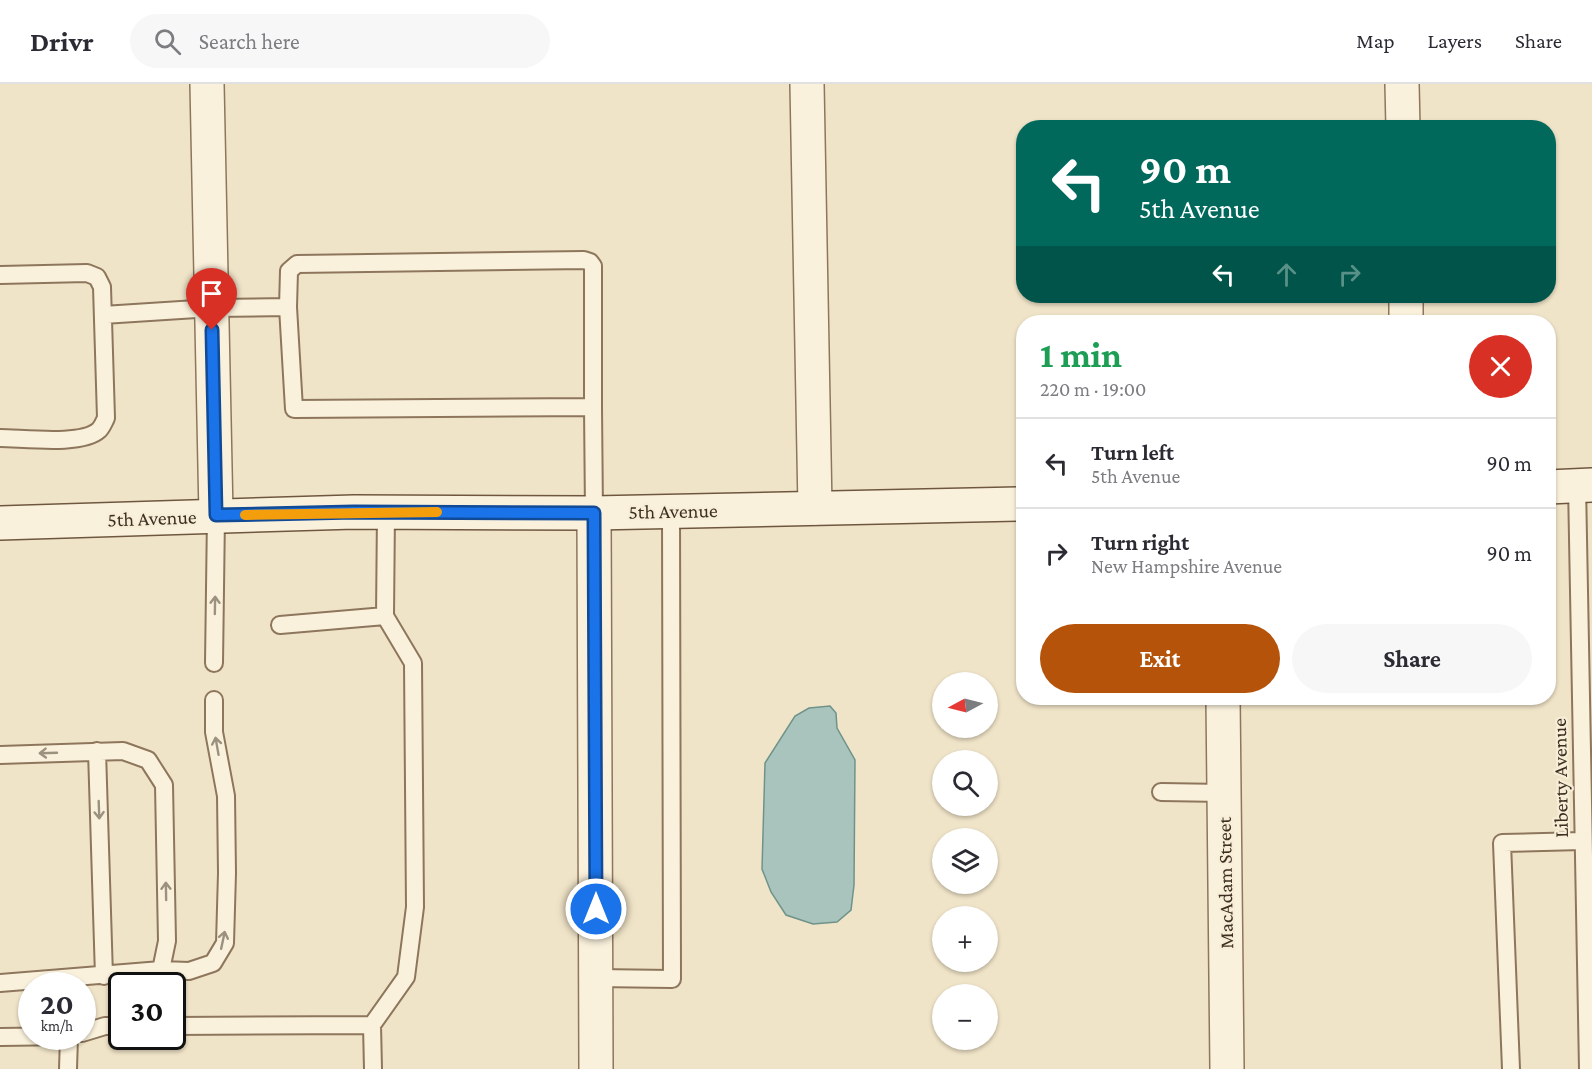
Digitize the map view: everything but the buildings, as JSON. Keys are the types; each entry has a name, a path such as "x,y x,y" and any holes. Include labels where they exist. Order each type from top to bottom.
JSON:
{"street":[{"path":"207,84 216,515"},
{"path":"807,84 815,508"},
{"path":"1402,84 1403,120"},
{"name":"5th Avenue","path":"0,523 216,515 386,512 594,513 1016,504"},
{"path":"594,513 596,1069"},
{"name":"MacAdam Street","path":"1223,705 1227,1069"}],"lane":[{"path":"593,407 294,409 288,307 289,271 297,264 584,260 590,262 593,267 594,513"},
{"path":"0,275 87,273 97,277 102,287 106,418 100,429 88,436 70,439 0,438"},
{"path":"103,315 212,308 288,307"},
{"name":"Liberty Avenue","path":"1572,486 1588,1069"},
{"path":"596,978 672,979 671,511"},
{"path":"373,1069 372,1025 406,977 415,907 413,663 385,616 386,512"},
{"path":"214,663 216,515"},
{"path":"280,625 385,616"},
{"path":"0,983 161,970 189,971 213,963 225,943 226,796 214,732 214,700"},
{"path":"97,751 104,976"},
{"path":"0,755 123,751 147,760 164,785 167,941 161,970"},
{"path":"1161,792 1224,793"},
{"path":"1512,1069 1502,843 1582,841"},
{"path":"186,1026 372,1025"},
{"path":"0,1037 18,1037"},
{"path":"68,1069 70,1050"}],"water":[{"path":"830,706 836,713 837,728 855,760 854,885 851,910 837,922 813,924 786,915 771,892 762,869 765,763 795,716 809,708"}],"slow traffic":[{"path":"245,515 437,512"}],"route":[{"path":"212,330 216,515 354,512 594,513 596,909"}]}
